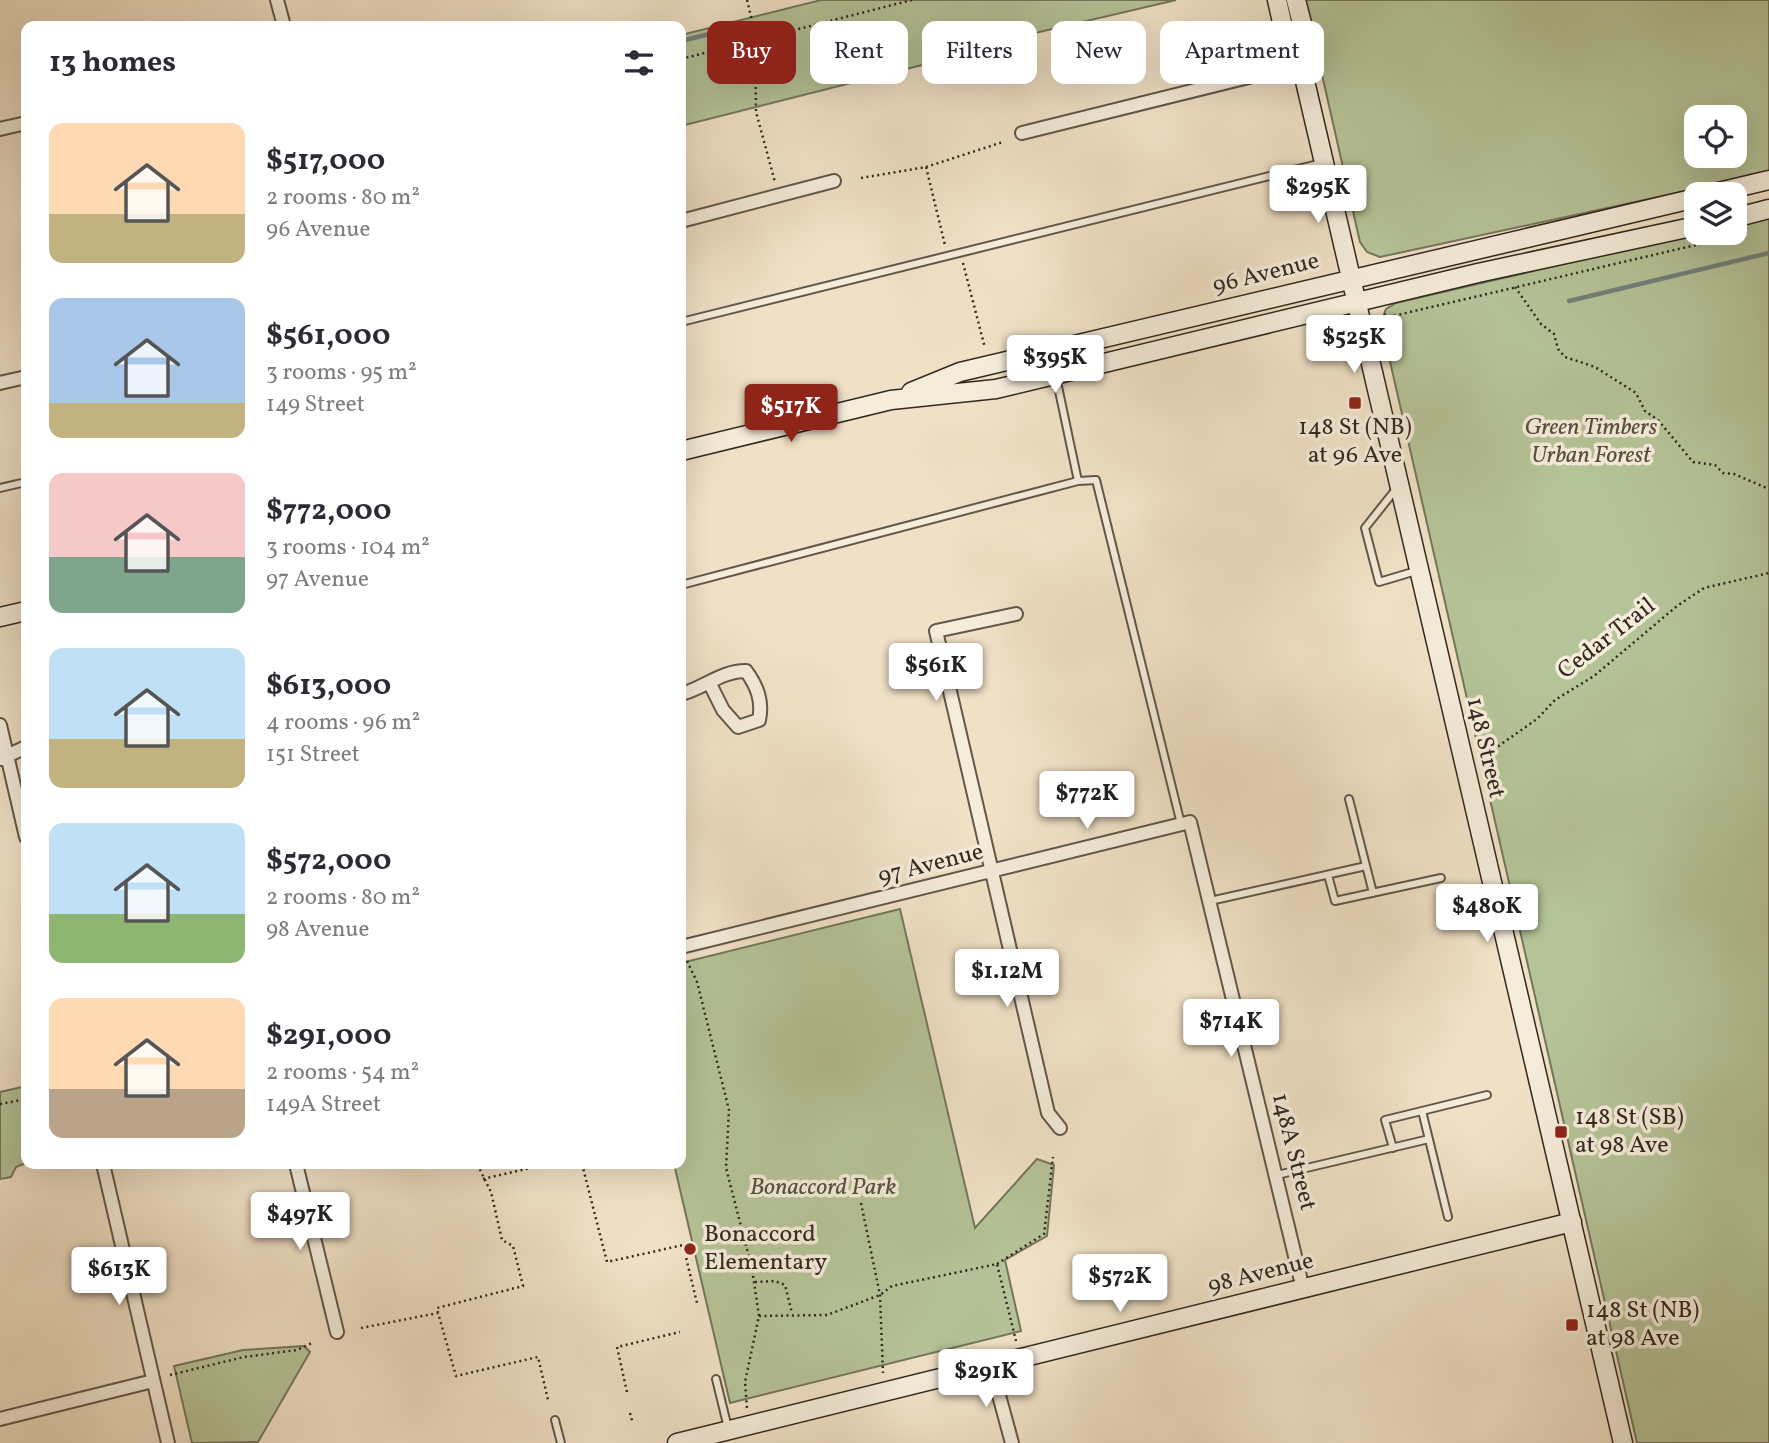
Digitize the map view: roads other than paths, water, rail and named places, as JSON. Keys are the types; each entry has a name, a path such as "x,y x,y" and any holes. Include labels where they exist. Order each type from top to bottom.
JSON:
{"main road":[{"name":"148 Street","path":"1277,0 1282,21"},
{"name":"148 Street","path":"1296,0 1301,21"},
{"name":"148 Street","path":"1305,84 1623,1443"},
{"path":"1747,185 1769,180"},
{"name":"96 Avenue","path":"891,400 960,372 1684,201"},
{"path":"1747,215 1769,209"},
{"name":"96 Avenue","path":"686,451 891,400 996,389 1684,229"},
{"path":"0,617 21,612"},
{"name":"98 Avenue","path":"677,1443 1572,1222"}],"street":[{"path":"277,0 283,21"},
{"path":"1023,133 1220,84"},
{"path":"0,130 21,124"},
{"path":"686,220 834,181"},
{"path":"0,383 21,378"},
{"path":"1016,614 936,631 1048,1114 1060,1128"},
{"path":"686,692 710,684 731,671 746,671 758,693 762,708 759,720 738,727 723,710 710,684"},
{"path":"0,725 4,757 21,819"},
{"path":"4,757 21,749"},
{"name":"97 Avenue","path":"686,950 1185,823"},
{"name":"148A Street","path":"1185,823 1208,902 1303,1289"},
{"path":"104,1169 168,1443"},
{"path":"297,1169 337,1332"},
{"path":"992,1366 1012,1443"},
{"path":"0,1419 153,1381"}],"lane":[{"path":"686,321 1323,163"},
{"path":"1056,375 1078,481"},
{"path":"686,584 1078,481 1096,480 1185,823"},
{"path":"0,488 21,483"},
{"path":"1399,485 1365,528 1380,582 1418,570"},
{"path":"1349,799 1373,893"},
{"path":"1208,902 1366,866"},
{"path":"1328,875 1335,901 1441,878"},
{"path":"1393,1148 1385,1120 1488,1095"},
{"path":"1422,1111 1448,1217"},
{"path":"1277,1175 1429,1139"},
{"path":"716,1379 729,1431"},
{"path":"555,1420 561,1443"}],"waterway":[{"path":"686,40 707,35"},
{"path":"1569,301 1769,253"}],"place":[{"name":"148 St (NB) at 96 Ave","path":"1355,403"},
{"name":"148 St (SB) at 98 Ave","path":"1561,1132"},
{"name":"Bonaccord Elementary","path":"690,1249"},
{"name":"148 St (NB) at 98 Ave","path":"1572,1325"}],"park label":[{"name":"Green Timbers Urban Forest","path":"1591,442"},
{"name":"Bonaccord Park","path":"823,1188"}]}
